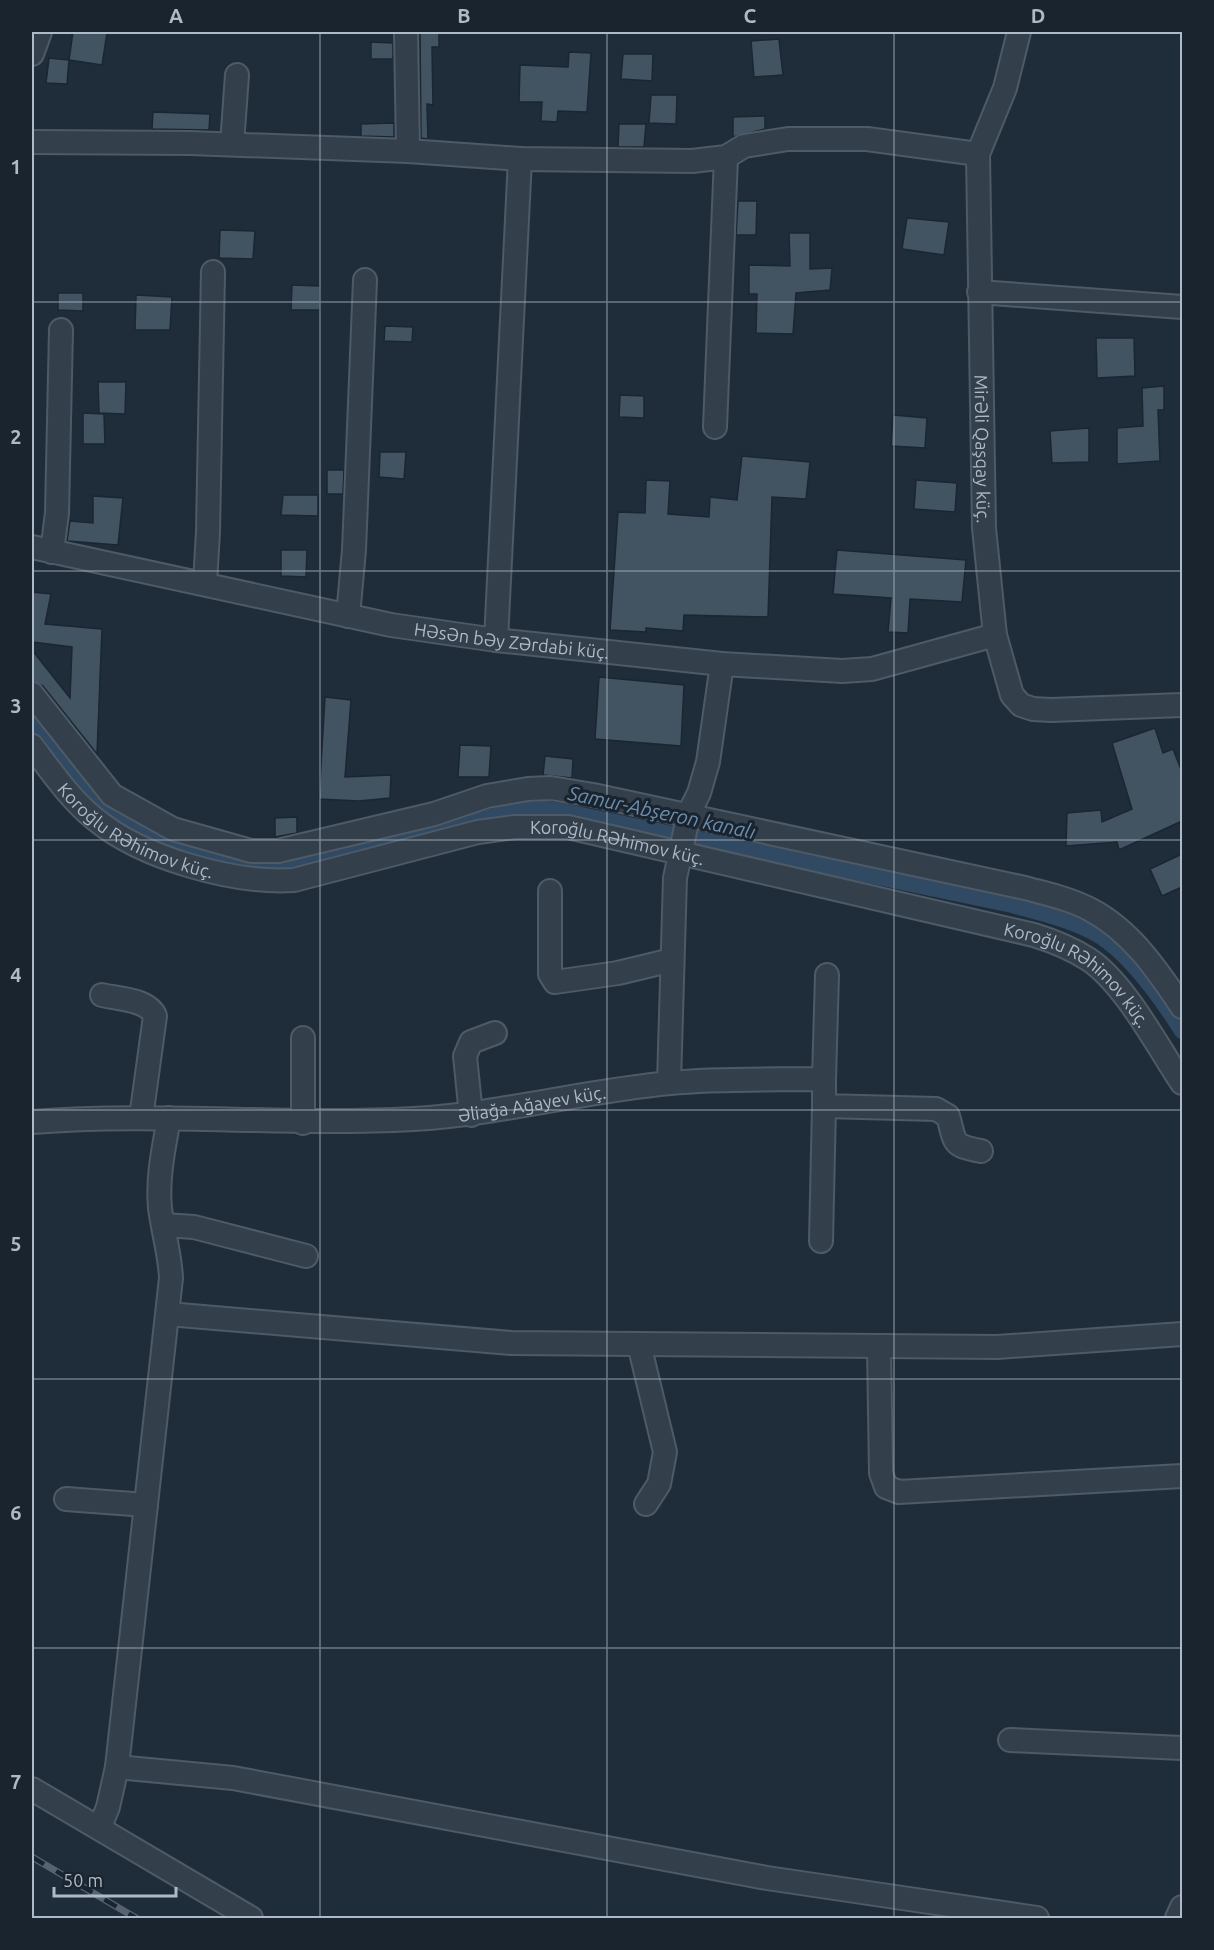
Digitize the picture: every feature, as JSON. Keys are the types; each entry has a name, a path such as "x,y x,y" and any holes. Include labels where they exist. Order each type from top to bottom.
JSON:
{"street":[{"path":"32,54 40,32"},
{"path":"406,32 408,151"},
{"name":"Mirəli Qaşqay küç.","path":"1018,32 1005,88 978,154 984,528 995,635 1012,695 1021,705 1033,710 1182,705"},
{"path":"232,144 237,75"},
{"path":"32,142 232,144 408,151 520,159 692,161 726,157 744,146 788,139 867,139 978,154"},
{"path":"715,427 726,157"},
{"path":"496,640 520,159"},
{"path":"205,584 213,272"},
{"path":"348,616 354,550 365,280"},
{"path":"979,292 1182,306"},
{"path":"42,550 57,513 61,330"},
{"name":"Həsən bəy Zərdabi küç.","path":"42,550 348,616 496,640 722,664 831,671 872,669 995,635"},
{"path":"669,1083 673,904 688,813 699,794 708,762 722,664"},
{"name":"Koroğlu Rəhimov küç.","path":"32,694 112,795 173,829 251,851 278,851 434,814 487,796 528,789 551,788 583,793 688,813 1025,888 1090,909 1115,926 1148,959 1182,1007"},
{"name":"Koroğlu Rəhimov küç.","path":"32,746 78,804 124,841 244,879 265,882 294,880 478,832 514,827 568,827 982,921 1058,943 1089,960 1114,982 1182,1083"},
{"path":"550,891 550,974 555,982 561,983 672,960"},
{"path":"820,1241 826,975"},
{"path":"102,995 145,1005 152,1009 155,1016 141,1118"},
{"path":"471,1115 465,1056 471,1042 495,1034"},
{"path":"303,1038 303,1123"},
{"name":"Əliağa Ağayev küç.","path":"32,1122 169,1118 303,1123 471,1115 669,1083 824,1079"},
{"path":"824,1106 936,1109 948,1116 953,1142 958,1146 981,1151"},
{"path":"100,1827 108,1807 117,1767 168,1314 171,1269 160,1207 169,1118"},
{"path":"164,1225 194,1227 306,1256"},
{"path":"168,1314 511,1343 879,1348 997,1347 1182,1334"},
{"path":"639,1344 665,1452 659,1484 646,1504"},
{"path":"879,1348 881,1473 886,1487 899,1492 1182,1476"},
{"path":"66,1499 146,1505"},
{"path":"1010,1740 1182,1748"},
{"path":"117,1767 233,1778 767,1878 1037,1918"},
{"path":"32,1789 251,1918"},
{"path":"1177,1918 1182,1907"}],"building":[{"path":"73,32 107,33 102,65 69,60"},
{"path":"420,32 439,32 439,47 432,47 433,105 427,104 428,139 421,138"},
{"path":"779,39 783,75 754,77 751,41"},
{"path":"371,42 393,43 393,59 371,59"},
{"path":"569,52 591,53 587,112 558,111 557,122 541,121 542,102 519,102 520,65 568,67"},
{"path":"623,54 653,54 652,81 621,79"},
{"path":"49,58 69,60 67,84 46,83"},
{"path":"651,95 677,95 676,124 649,123"},
{"path":"153,112 210,114 209,130 152,129"},
{"path":"765,116 765,129 733,137 733,117"},
{"path":"394,123 394,137 361,136 361,124"},
{"path":"619,124 646,124 644,147 618,147"},
{"path":"738,201 757,201 756,235 736,235"},
{"path":"907,218 949,222 944,255 902,249"},
{"path":"220,230 255,231 253,259 219,258"},
{"path":"789,233 810,233 810,269 832,268 830,290 796,293 793,334 756,333 757,294 749,294 749,265 790,266"},
{"path":"292,285 320,286 320,310 291,310"},
{"path":"58,293 83,293 83,311 58,310"},
{"path":"136,295 172,297 170,330 135,330"},
{"path":"385,326 413,327 412,342 384,341"},
{"path":"1096,338 1134,338 1135,376 1097,378"},
{"path":"98,382 126,382 125,414 99,413"},
{"path":"1164,386 1164,410 1158,410 1160,461 1117,464 1117,428 1143,426 1142,388"},
{"path":"620,395 644,396 644,418 619,417"},
{"path":"83,413 104,414 105,444 83,444"},
{"path":"893,415 927,418 925,448 891,446"},
{"path":"1089,428 1089,462 1052,463 1050,431"},
{"path":"380,452 406,452 404,479 379,477"},
{"path":"742,456 810,462 806,499 772,497 768,617 684,615 683,631 646,628 646,632 610,630 618,512 645,513 646,480 670,481 668,514 709,517 710,497 737,500"},
{"path":"327,470 344,470 343,494 327,494"},
{"path":"916,480 957,483 955,512 914,509"},
{"path":"283,495 318,495 318,516 281,515"},
{"path":"93,496 123,498 118,545 67,541 70,521 93,523"},
{"path":"281,550 307,550 306,577 281,576"},
{"path":"837,550 966,560 962,602 910,599 908,633 888,632 891,598 833,594"},
{"path":"32,592 51,594 45,624 102,629 97,754 43,686 32,681 32,650 70,698 72,647 32,642"},
{"path":"599,677 684,685 681,746 595,739"},
{"path":"325,697 351,700 345,777 391,775 390,798 359,801 319,799"},
{"path":"1155,728 1163,753 1173,749 1182,772 1182,821 1119,850 1117,842 1066,846 1067,813 1101,810 1102,822 1132,809 1112,743"},
{"path":"460,745 491,746 489,777 458,777"},
{"path":"545,756 573,759 572,778 543,775"},
{"path":"297,817 297,833 275,837 275,818"},
{"path":"1182,854 1182,887 1162,896 1150,869"}],"waterway":[{"name":"Samur-Abşeron kanalı","path":"32,720 73,776 110,809 159,838 185,850 213,858 269,866 296,865 518,810 546,809 567,812 1012,905 1068,921 1100,936 1123,955 1156,993 1182,1031"}],"railway":[{"path":"32,1857 136,1918"}]}
